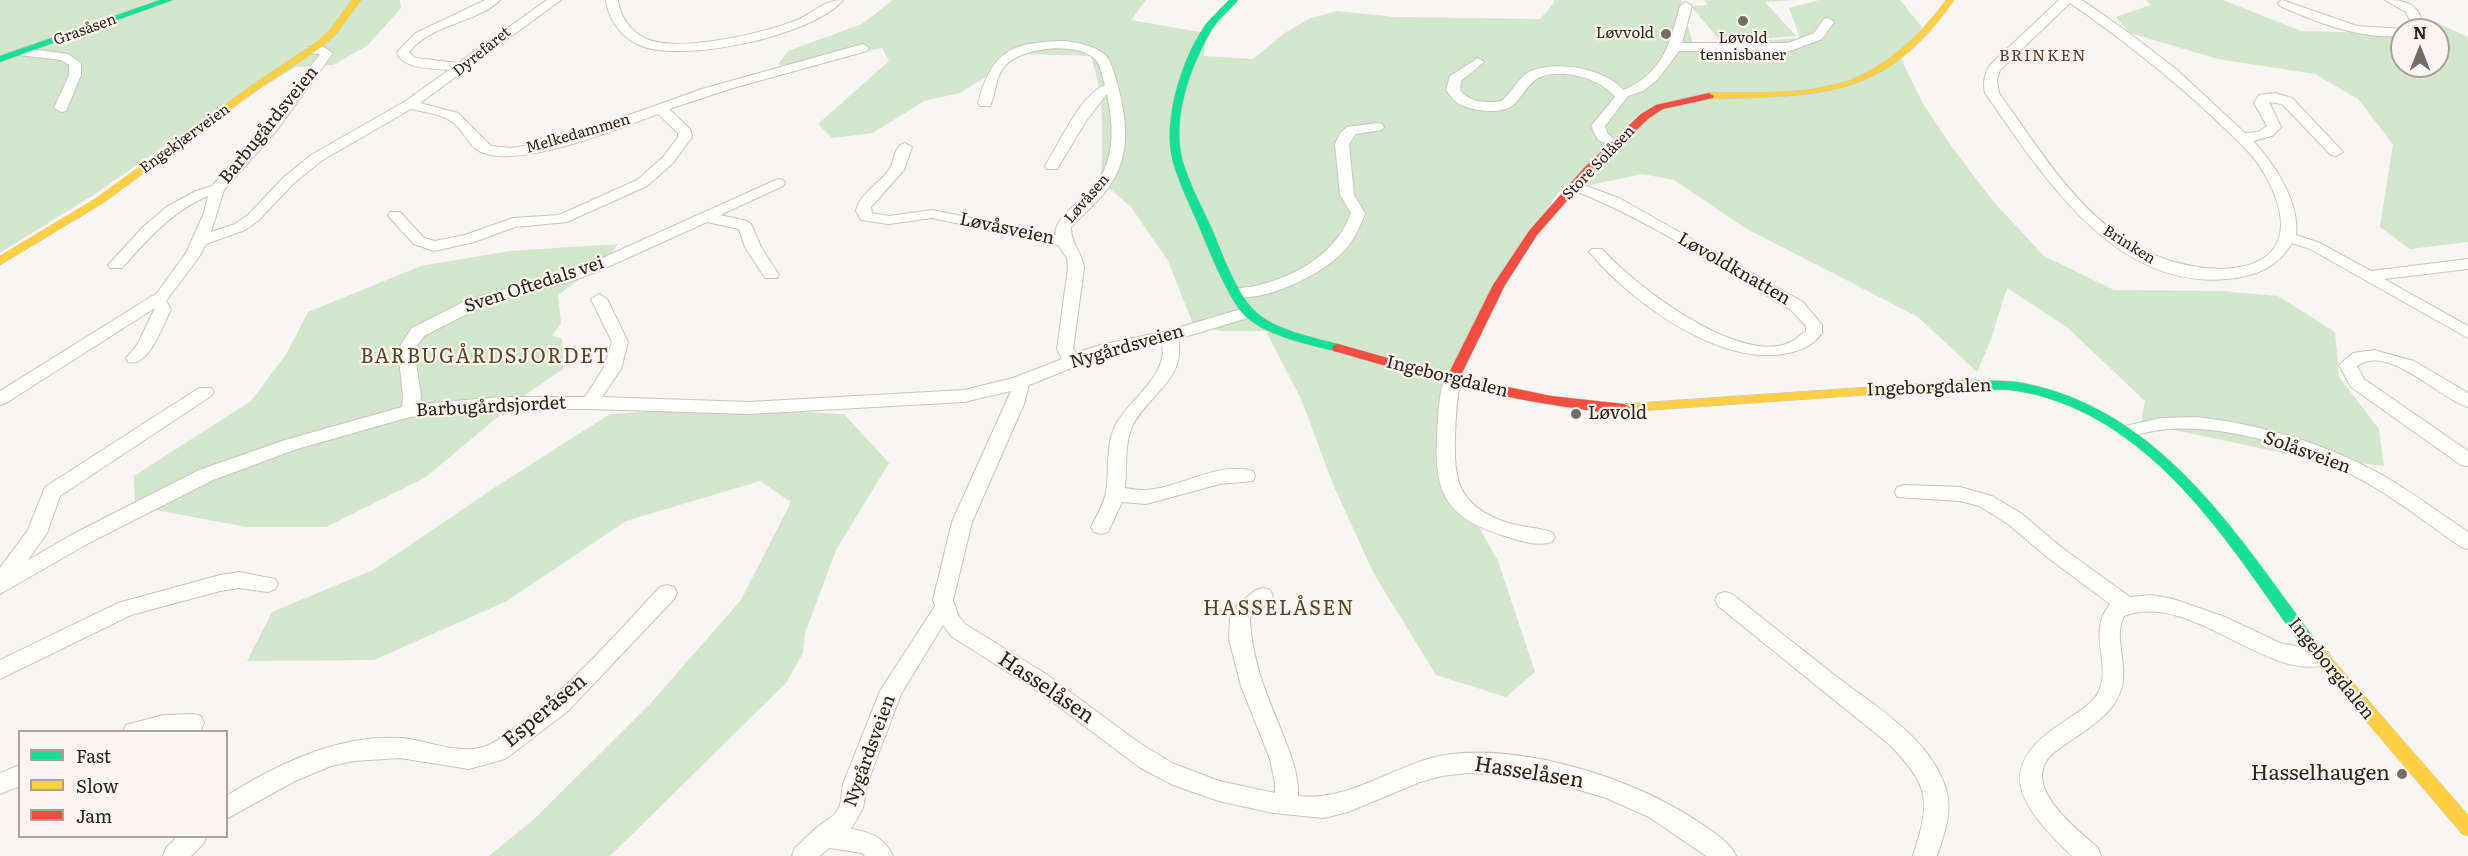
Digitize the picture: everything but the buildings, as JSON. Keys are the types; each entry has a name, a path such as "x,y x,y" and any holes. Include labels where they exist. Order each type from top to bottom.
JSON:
{"street":[{"name":"Grasåsen","path":"0,59 169,0"},
{"name":"Engekjærveien","path":"0,261 99,201 254,88 312,50 333,32 357,0"},
{"path":"463,68 412,61 404,56 403,52 406,47 428,31 495,0"},
{"name":"Dyrefaret","path":"409,105 463,68 511,29 555,0"},
{"path":"612,0 612,12 629,32 642,42 661,45 723,42 779,32 817,17 837,0"},
{"path":"1234,0 1208,28 1185,76 1176,115 1174,136 1178,162 1194,205 1222,268 1248,312"},
{"name":"Store Solåsen","path":"1452,380 1499,285 1533,233 1614,143 1645,116 1660,107 1703,96 1820,90 1856,81 1898,55 1938,19 1950,0"},
{"name":"Brinken","path":"2067,0 1995,68 1990,75 1990,84 1992,93 2080,209 2108,236 2141,256 2183,272 2205,274 2251,271 2268,264 2280,252 2289,237"},
{"path":"2074,0 2155,57 2241,137 2266,165 2278,189 2287,212 2289,237 2315,246 2468,333"},
{"path":"2391,0 2412,10 2416,18"},
{"path":"2284,3 2342,26 2374,32 2390,32"},
{"path":"1614,143 1599,133 1598,126 1622,94 1640,87 1654,76 1675,47 1686,6"},
{"path":"1675,47 1790,47 1818,36 1828,22"},
{"name":"Løvåsen","path":"985,103 994,72 1013,54 1038,47 1070,46 1093,52 1104,63 1118,112 1117,154 1106,182 1063,226 1063,241"},
{"name":"Melkedammen","path":"409,105 452,116 463,123 480,147 492,151 510,152 580,136 793,66 863,48"},
{"name":"Barbugårdsveien","path":"0,399 163,296 194,254 211,213 217,189 272,127 327,53 322,50 312,50"},
{"path":"23,52 64,57 75,63 75,75 61,108"},
{"path":"1478,62 1455,79 1452,84 1456,96 1472,104 1484,106 1506,104 1533,75 1549,69 1572,71 1594,78 1615,87 1622,94"},
{"path":"1052,166 1093,99 1106,87 1111,87"},
{"path":"2241,137 2261,136 2270,132 2274,127 2261,103 2264,98 2275,97 2287,101 2336,153"},
{"path":"198,242 240,227 253,218 288,181 316,158 409,105"},
{"path":"395,215 419,241 434,246 469,239 513,223 547,221 576,214 642,183 668,160 685,136 685,132 661,108"},
{"path":"1237,293 1246,294 1289,280 1334,253 1352,231 1358,213 1347,195 1342,144 1345,136 1352,130 1377,127"},
{"name":"Løvåsveien","path":"905,147 897,170 870,196 863,211 872,219 890,220 932,213 1063,241 1075,258 1076,268 1065,349 1072,361"},
{"name":"Sven Oftedals vei","path":"410,411 412,396 406,349 417,332 469,306 496,296 563,279 595,267 778,183"},
{"name":"Løvoldknatten","path":"1575,186 1614,201 1653,222 1797,306 1814,325 1814,333 1806,342 1797,347 1779,350 1757,350 1729,342 1683,322 1659,306 1619,275 1597,252"},
{"path":"116,265 168,211 183,202 217,189"},
{"path":"705,217 742,224 746,227 753,248 771,275"},
{"path":"2368,276 2468,264"},
{"path":"590,403 612,369 620,342 599,298"},
{"path":"134,358 144,347 163,309 162,305 154,303"},
{"name":"Ingeborgdalen","path":"1248,312 1261,322 1295,336 1452,380 1532,399 1579,406 1629,408 1980,384 2021,387 2101,415 2127,431 2165,464 2210,513 2320,658 2468,828"},
{"name":"Nygårdsveien","path":"1018,382 1100,350 1169,336 1248,312"},
{"path":"1101,528 1115,494 1117,452 1124,426 1167,369 1172,355 1169,336"},
{"path":"2468,401 2443,384 2393,358 2361,356 2352,360 2348,365 2357,383 2468,460"},
{"path":"1452,380 1448,400 1445,468 1450,487 1461,505 1479,520 1526,535 1545,537"},
{"path":"947,611 944,600 962,522 1015,404 1021,386 1018,382"},
{"name":"Barbugårdsjordet","path":"0,585 82,538 206,475 291,444 410,411 501,403 590,403 696,407 805,406 964,396 1018,382"},
{"path":"0,585 37,533 52,492 205,392"},
{"name":"Solåsveien","path":"2127,431 2171,423 2205,424 2245,431 2294,444 2365,474 2468,542"},
{"path":"1115,494 1146,497 1220,477 1246,477"},
{"path":"1904,492 1960,494 1986,501 2015,519 2054,552 2125,604"},
{"path":"0,670 125,609 220,583 239,580 268,584"},
{"name":"Esperåsen","path":"228,808 261,787 319,760 367,747 402,748 458,760 472,760 495,754 534,726 563,701 667,593"},
{"path":"1263,596 1240,617 1240,639 1252,686 1281,759 1287,783 1286,805"},
{"path":"1725,600 1898,738 1922,765 1936,792 1938,808 1936,824 1925,856"},
{"path":"2089,856 2044,809 2030,782 2030,770 2035,759 2046,747 2094,712 2109,694 2112,670 2108,629 2116,610 2125,604 2150,601 2167,604 2274,650 2320,658"},
{"name":"Nygårdsveien","path":"804,856 824,836 842,823 851,808 855,784 891,691 940,612 947,611"},
{"name":"Hasselåsen","path":"947,611 948,617 958,630 1049,687 1151,762 1180,778 1229,794 1286,805 1317,808 1335,806 1406,777 1452,764 1476,762 1508,765 1584,779 1615,789 1678,823 1724,856"},
{"path":"142,730 164,724 194,723"},
{"path":"0,783 18,776"},
{"path":"824,836 868,843 881,856"},
{"path":"176,856 194,838"}],"green space":[{"path":"0,0 400,0 401,8 367,46 333,65 296,67 160,149 95,194 0,253"},
{"path":"893,0 1146,0 1131,20 1206,33 1204,56 1253,59 1286,32 1311,18 1337,11 1394,17 1540,19 1554,0 1681,0 1693,45 1800,38 1789,8 1819,0 1900,0 1922,27 1901,59 1922,102 1992,200 2044,256 2114,290 2221,291 2278,296 2335,332 2339,377 2379,429 2384,466 2293,455 2141,423 2145,401 2068,328 2007,288 1990,342 1977,372 1918,317 1745,228 1674,180 1642,174 1558,192 1456,362 1449,437 1464,500 1498,561 1535,672 1506,697 1436,675 1374,574 1332,482 1302,401 1266,331 1221,331 1193,324 1168,261 1131,207 1101,181 1101,103 1091,56 1023,54 960,93 924,101 873,133 832,138 818,124 889,61 882,48 799,65 777,65 788,51 862,24"},
{"name":"Løvold tennisbaner","path":"1704,0 1793,0 1765,2 1796,36 1721,42 1691,6 1708,5"},
{"path":"2146,0 2223,0 2301,31 2376,33 2390,30 2390,78 2450,78 2450,29 2468,37 2468,242 2410,249 2380,227 2393,144 2358,99 2315,74 2218,59 2130,33 2116,17 2151,5"},
{"path":"618,244 606,259 558,295 561,324 552,335 562,339 563,369 518,400 426,477 326,527 246,527 135,506 134,476 251,401 287,353 308,312 421,266 510,251"},
{"path":"716,408 844,414 889,463 836,550 805,633 803,653 786,683 610,856 489,856 533,820 649,705 741,600 791,502 760,481 626,521 507,601 374,660 247,661 272,612 373,570 497,486 610,414"}],"traffic: fast":[{"path":"0,59 169,0"},
{"path":"1234,0 1208,28 1185,76 1176,115 1174,136 1178,162 1222,268 1248,312 1261,322 1295,336 1338,348"},
{"path":"1974,384 2020,387 2050,395 2094,412 2132,436 2161,460 2215,518 2308,642"}],"traffic: slow":[{"path":"0,261 99,201 254,88 320,44 333,32 357,0"},
{"path":"1709,96 1804,92 1823,90 1856,81 1883,66 1909,46 1932,24 1950,0"},
{"path":"1624,408 1974,384"},
{"path":"2308,642 2468,828"}],"traffic: jam":[{"path":"1452,380 1499,285 1533,233 1588,170 1645,116 1660,107 1709,96"},
{"path":"1338,348 1480,387 1551,401 1624,408"}],"place":[{"name":"Løvold tennisbaner","path":"1743,21"},
{"name":"Løvvold","path":"1666,34"},
{"name":"Løvold","path":"1576,414"},
{"name":"Hasselhaugen","path":"2402,774"}],"district":[{"name":"BRINKEN","path":"2043,56"},
{"name":"BARBUGÅRDSJORDET","path":"485,357"},
{"name":"HASSELÅSEN","path":"1279,609"}]}
